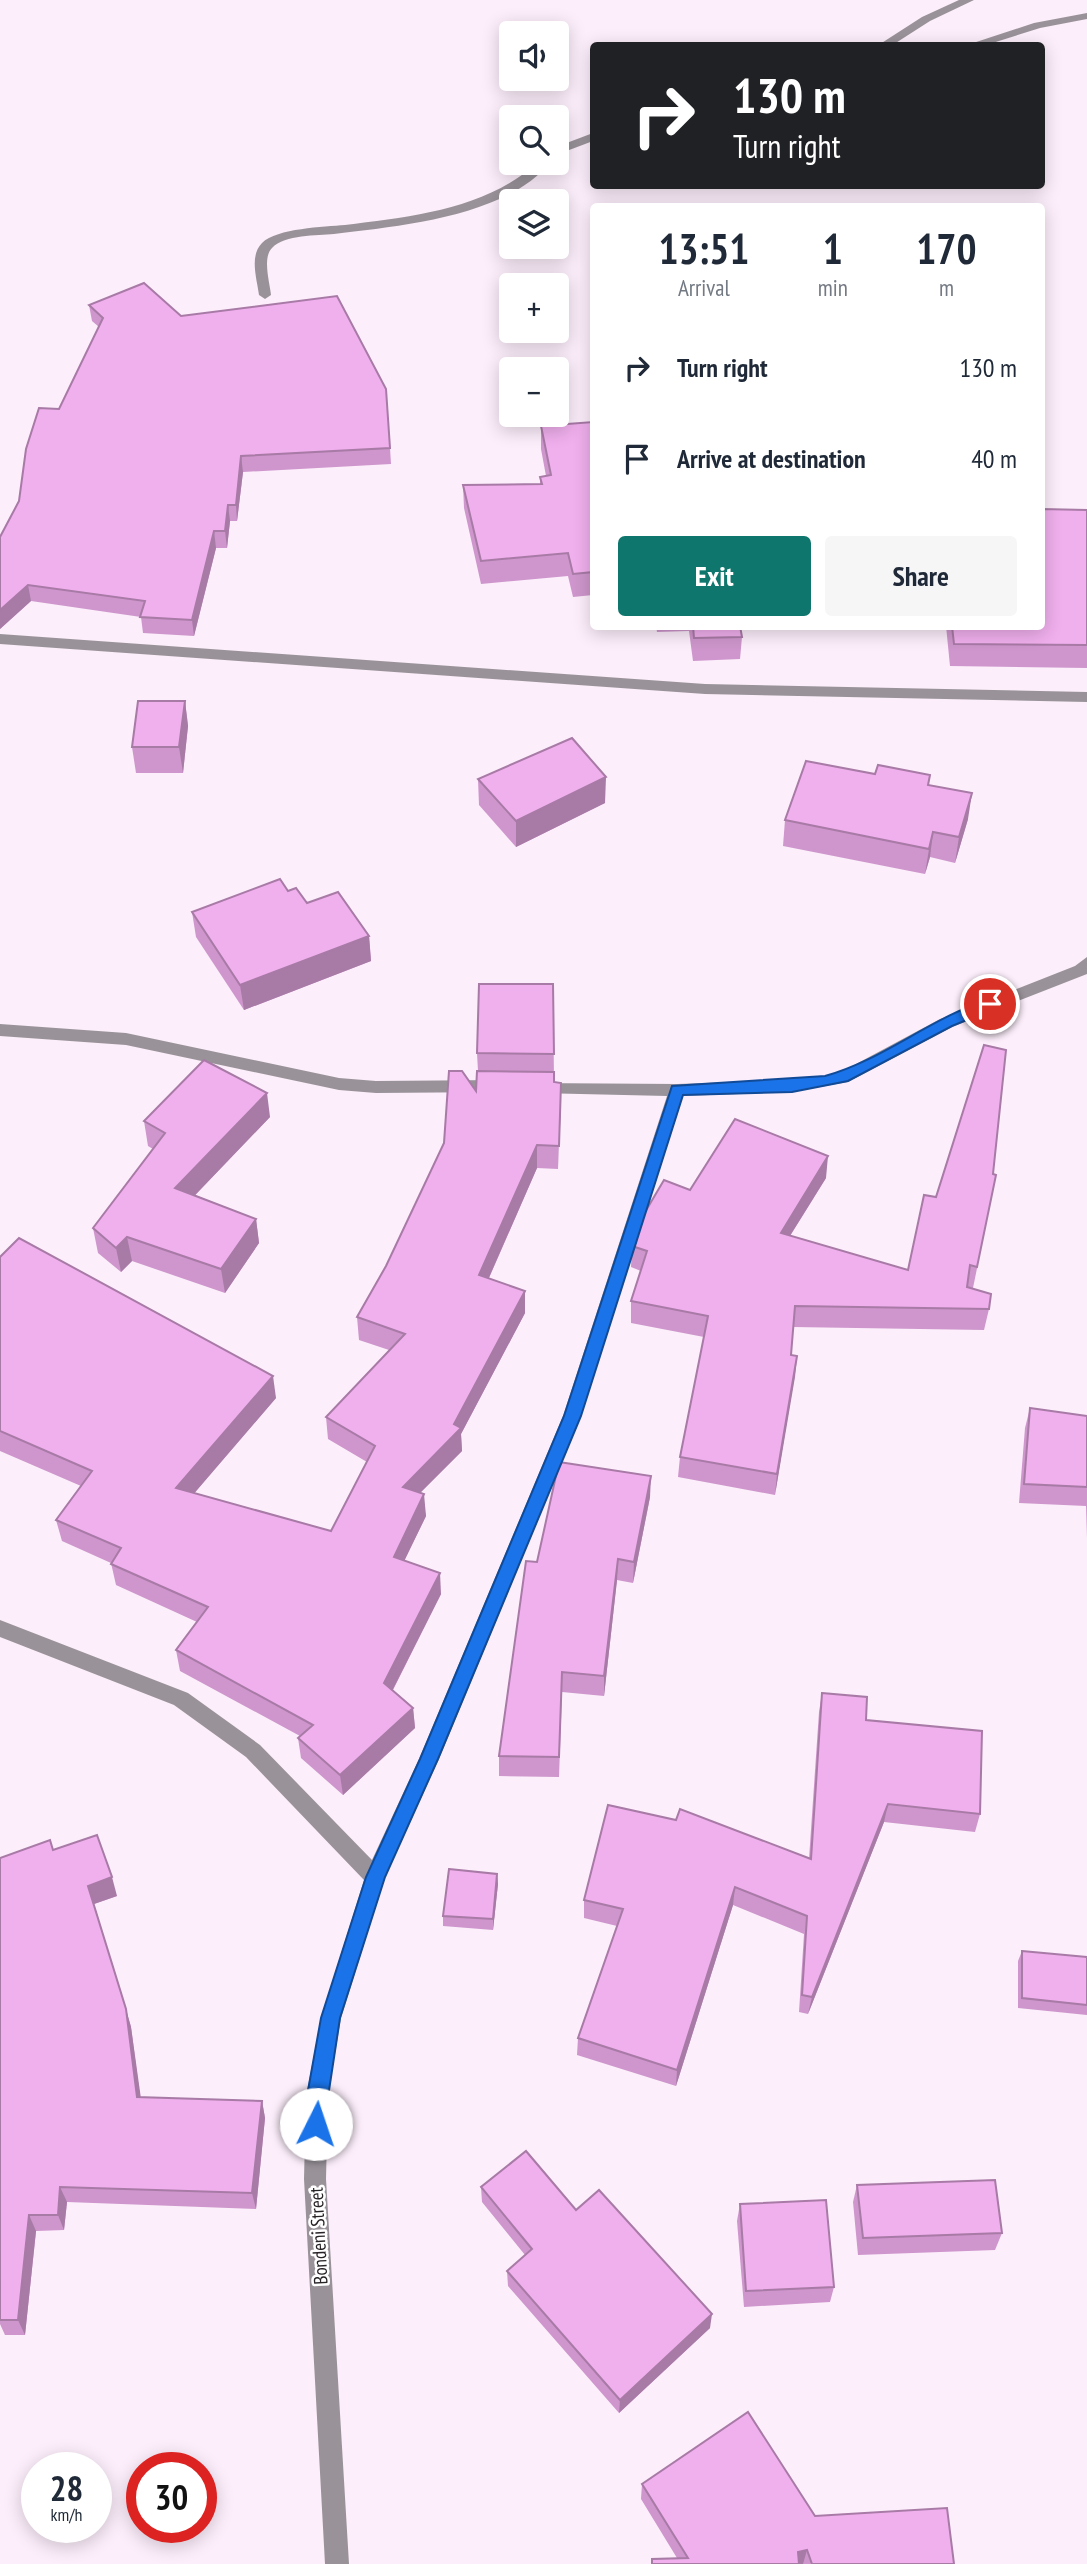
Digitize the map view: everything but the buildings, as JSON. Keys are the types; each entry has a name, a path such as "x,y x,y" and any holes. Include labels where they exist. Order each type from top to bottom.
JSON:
{"street":[{"path":"889,42 926,19 968,0"},
{"path":"982,42 1038,25 1087,16"},
{"path":"569,146 590,138"},
{"path":"265,295 261,257 267,245 286,236 456,210 521,186 532,175"},
{"path":"0,639 705,689 1087,697"},
{"path":"0,1030 126,1039 339,1084 376,1087 504,1086 677,1090 792,1086 848,1076 946,1023 1085,968"},
{"name":"Bondeni Street","path":"337,2564 315,2179 317,2096 331,2018 375,1877 435,1747 572,1416 677,1090"},
{"path":"0,1628 181,1699 253,1751 375,1877"}],"route":[{"path":"316,2124 317,2096 331,2018 375,1877 429,1759 572,1416 677,1090 792,1086 848,1076 946,1023 990,1004"}]}
